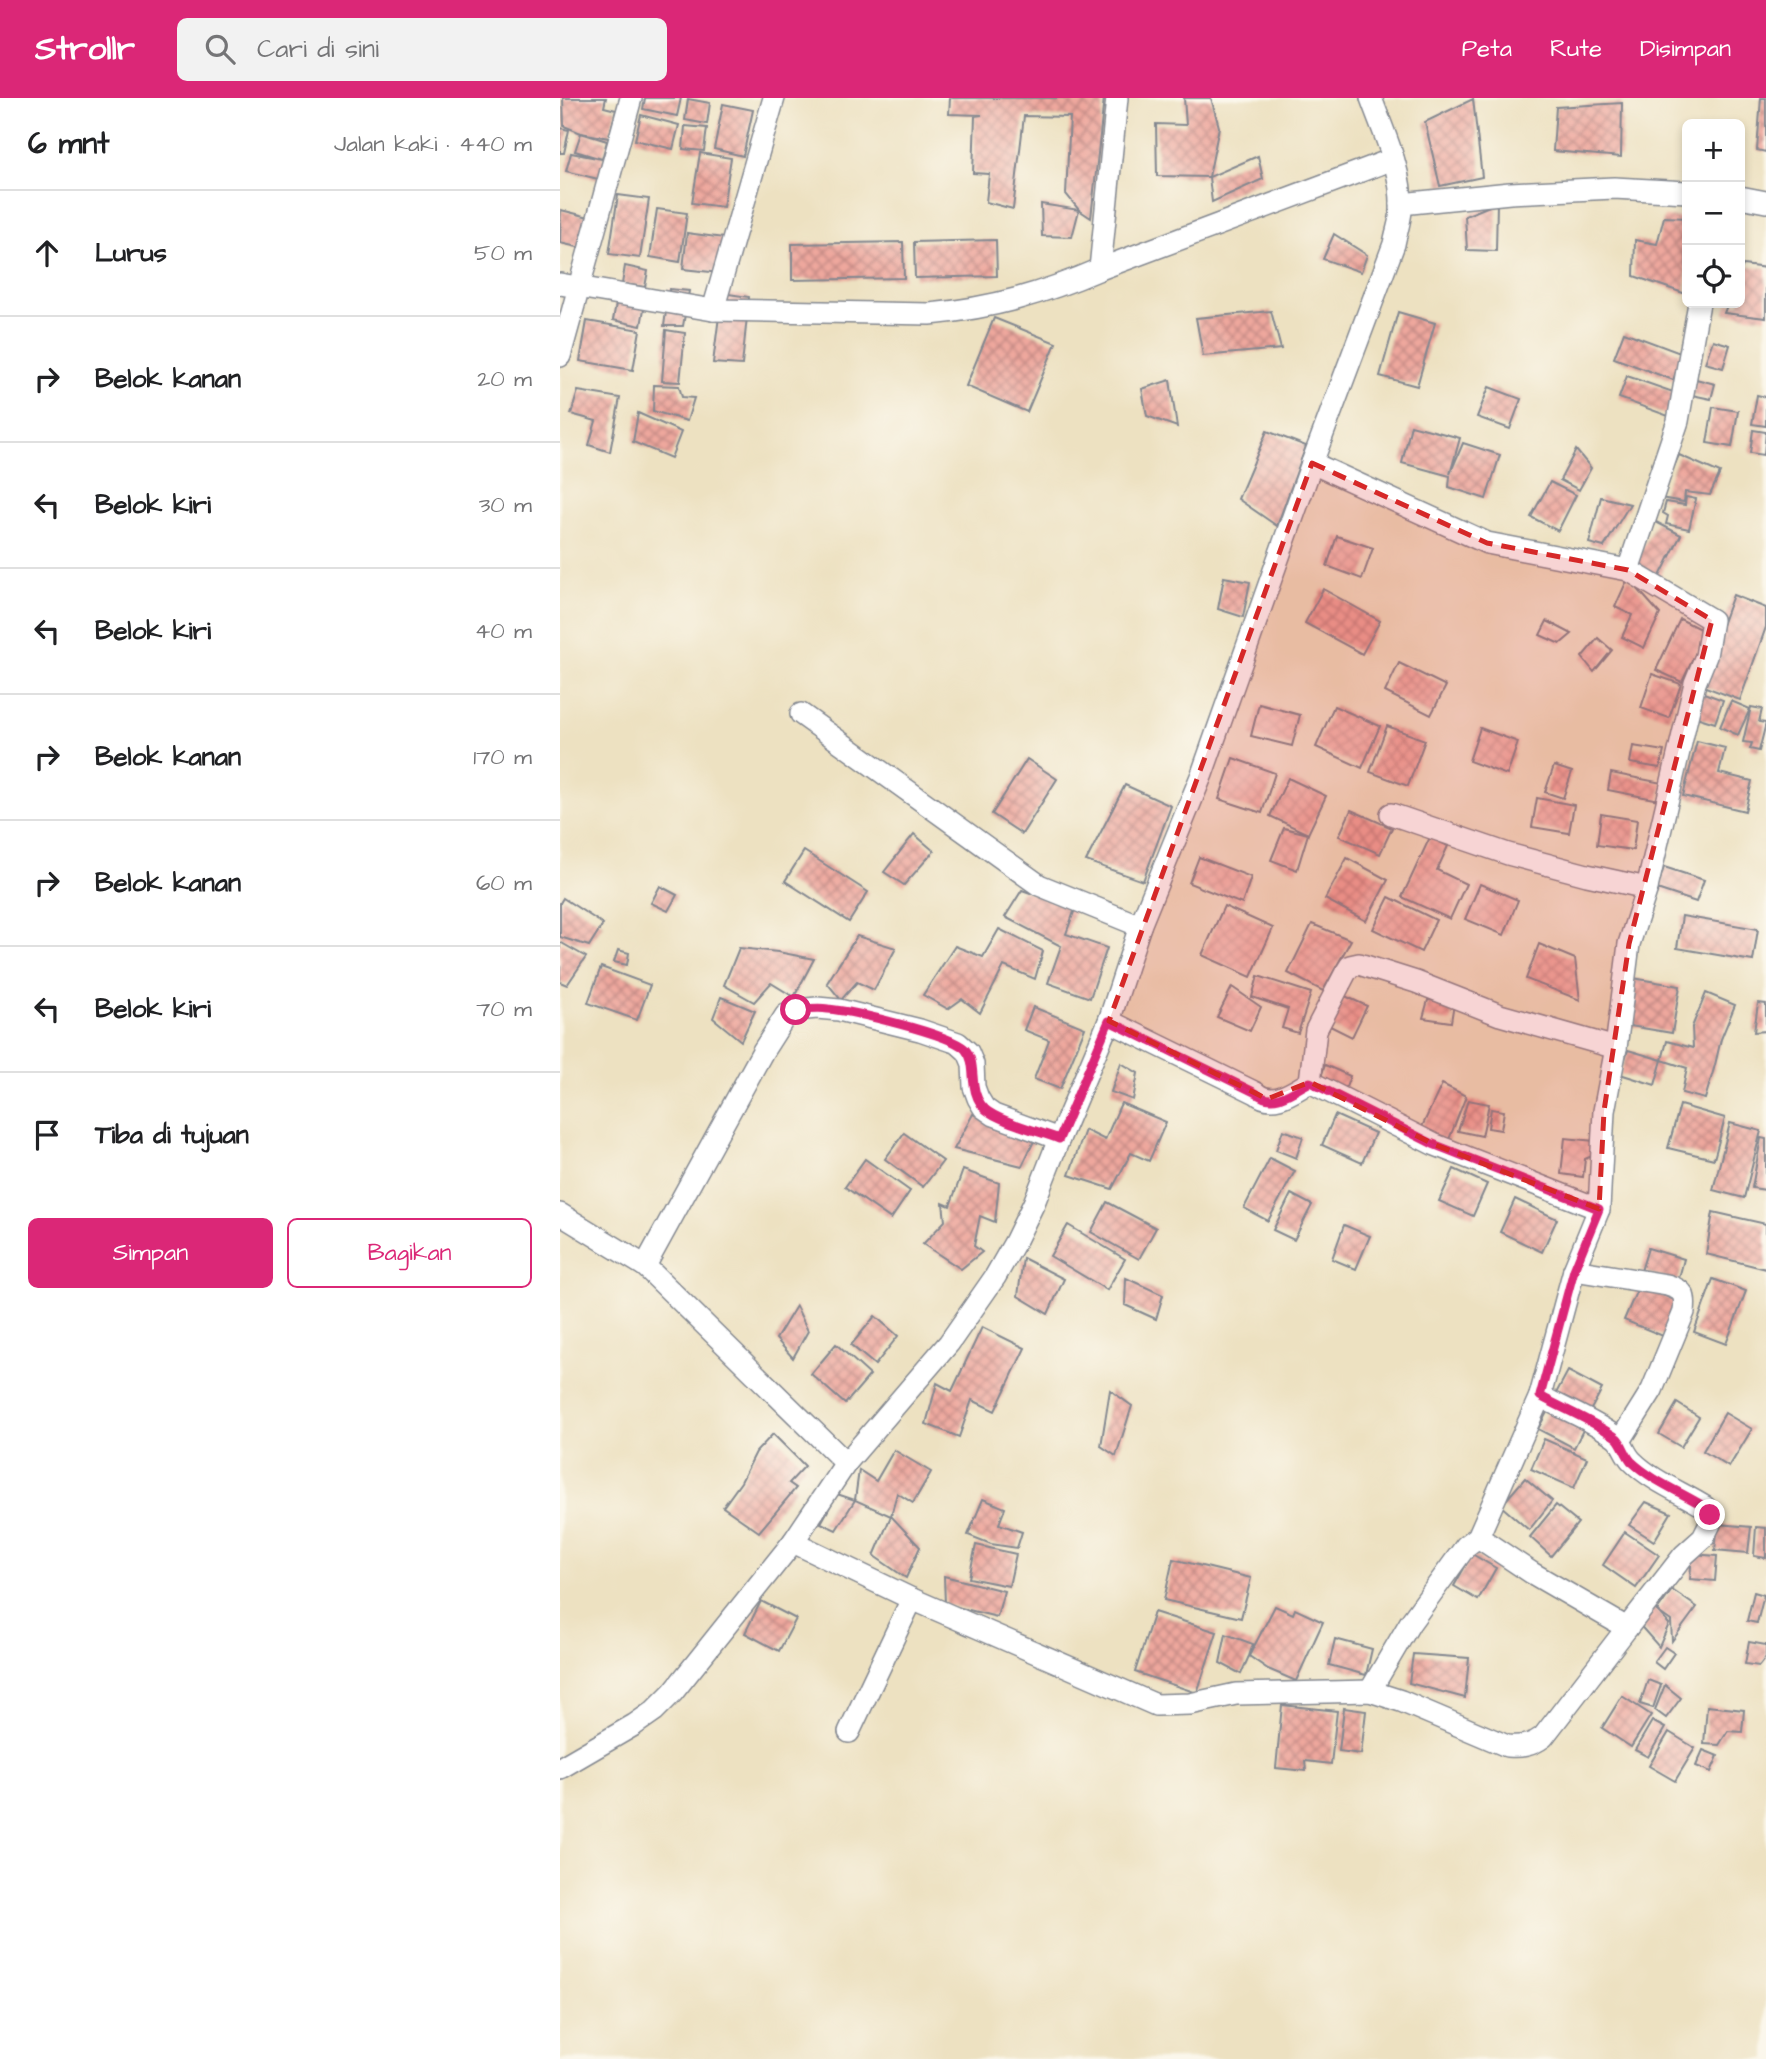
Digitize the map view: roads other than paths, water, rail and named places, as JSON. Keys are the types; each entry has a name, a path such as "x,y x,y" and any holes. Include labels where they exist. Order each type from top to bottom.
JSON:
{"street":[{"path":"560,356 569,286 631,98"},
{"path":"713,310 774,98"},
{"path":"1100,269 1117,98"},
{"path":"560,1768 634,1725 654,1711 673,1692 793,1542 846,1463 949,1343 995,1277 1034,1203 1109,1021 1140,926 1202,774 1312,463 1394,244 1401,215 1399,183 1371,98"},
{"path":"569,286 713,310 930,314 965,311 1024,298 1061,286 1393,159"},
{"path":"1401,204 1510,193 1614,188 1682,192"},
{"path":"1745,198 1766,202"},
{"path":"1629,570 1678,421 1698,308"},
{"path":"1312,463 1487,543 1629,570 1712,620 1706,656 1695,682 1647,888 1629,944 1616,1048 1604,1111 1599,1209 1574,1270 1540,1396 1478,1537 1466,1546 1409,1623 1370,1691"},
{"path":"801,714 1039,885 1140,926"},
{"path":"1391,814 1508,854 1647,888"},
{"path":"1310,1082 1316,1030 1345,974 1354,964 1380,969 1500,1015 1616,1048"},
{"path":"645,1266 763,1051 786,1015 796,1010 839,1010 920,1030 958,1043 968,1052 974,1087 984,1108 994,1115 1059,1139"},
{"path":"1109,1021 1266,1099 1280,1098 1310,1082"},
{"path":"1310,1082 1433,1144 1599,1209"},
{"path":"560,1214 645,1266 846,1463"},
{"path":"1574,1270 1667,1285 1683,1293 1684,1312 1652,1390 1620,1440"},
{"path":"793,1542 912,1600 1156,1705 1190,1704 1236,1694 1370,1691 1401,1701 1507,1746 1527,1746 1543,1737 1551,1728 1684,1556 1703,1538 1710,1524 1710,1515 1705,1507 1646,1472 1623,1451 1620,1440 1540,1396"},
{"path":"1478,1537 1532,1573 1627,1628"},
{"path":"849,1732 912,1600"}]}
